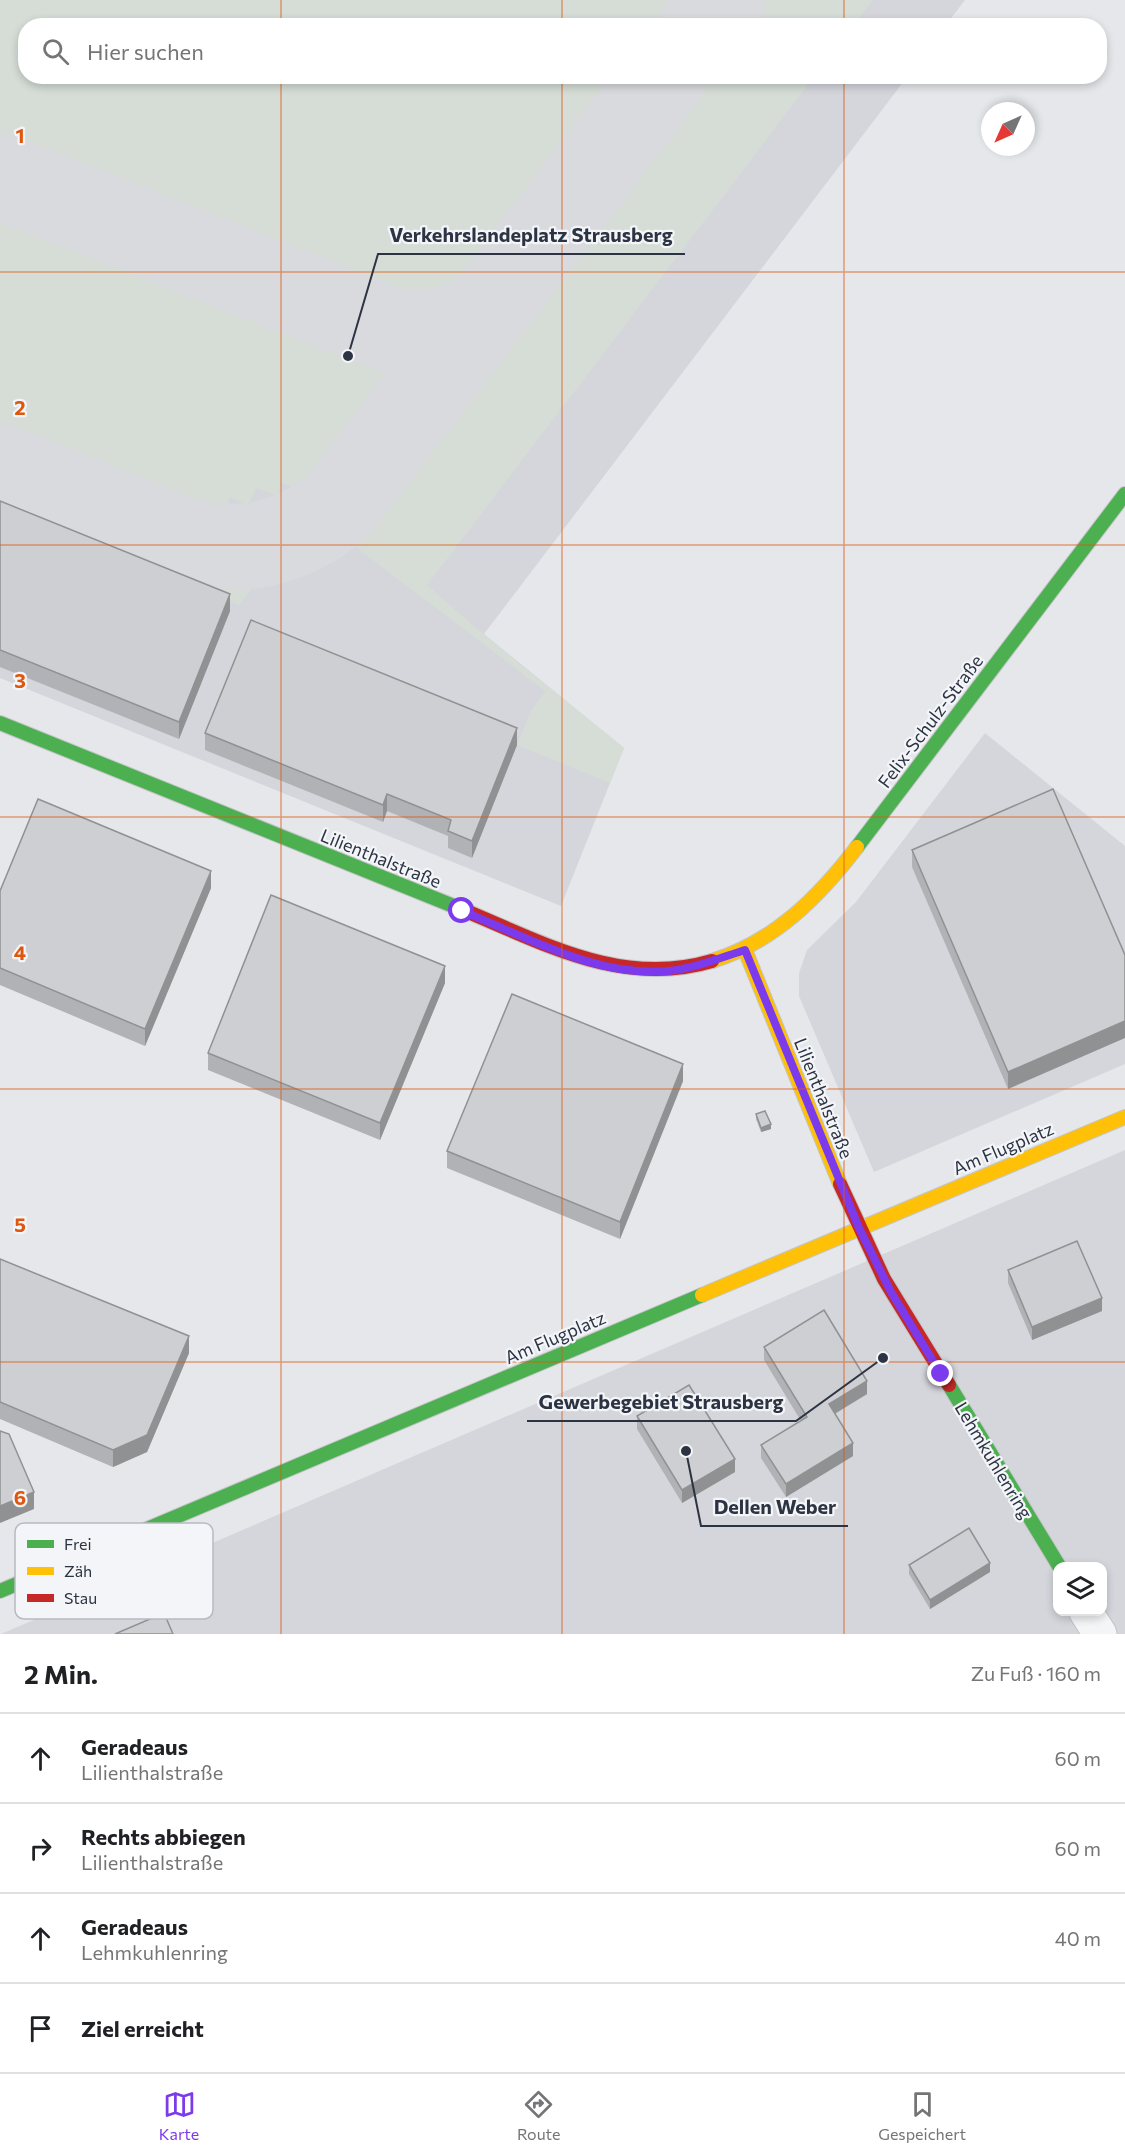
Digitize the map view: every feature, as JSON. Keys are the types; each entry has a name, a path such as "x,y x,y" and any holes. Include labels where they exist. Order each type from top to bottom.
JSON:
{"street":[{"name":"Felix-Schulz-Straße","path":"745,950 769,937 792,919 834,877 1125,494"},
{"name":"Lilienthalstraße","path":"0,723 594,963 644,971 668,971 692,967 745,950 859,1228"},
{"name":"Am Flugplatz","path":"161,1523 1125,1117"},
{"name":"Lehmkuhlenring","path":"859,1228 891,1292 1057,1562"},
{"name":"Am Flugplatz","path":"0,1591 15,1585"},
{"path":"1089,1616 1100,1634"}],"shaded area":[{"path":"0,0 965,0 951,18 18,18 18,84 902,84 484,634 624,748 561,906 0,678"},
{"path":"0,0 690,0 677,18 18,18 18,84 627,84 482,275 448,295 436,299 411,303 384,302 0,147"},
{"path":"753,0 873,0 859,18 739,18"},
{"path":"690,84 809,84 427,585 484,635 624,748 610,783 517,745 531,711 545,691 340,535 454,384 460,387"},
{"path":"27,213 365,349 381,364 389,380 388,397 382,414 372,431 335,478 320,467 302,491 282,483 277,496 256,488 249,505 230,497 223,515 205,508 198,525 0,445 0,214"},
{"path":"61,512 98,527 87,553 50,538"},
{"path":"210,572 252,589 239,605 203,590"},
{"path":"985,733 1125,846 1125,1064 874,1172 799,996 799,973 807,950 856,902"},
{"path":"1125,1150 1125,1634 1,1634 36,1619 213,1619 213,1543"}],"building":[{"path":"0,501 230,594 179,722 0,650"},
{"path":"251,620 517,728 472,841 448,831 451,820 387,794 383,805 205,733"},
{"path":"1053,789 1125,955 1125,1021 1008,1072 912,850"},
{"path":"38,799 211,871 145,1029 0,968 0,891"},
{"path":"271,895 445,966 380,1123 208,1053"},
{"path":"512,994 683,1064 620,1222 447,1151"},
{"path":"765,1111 771,1124 761,1128 756,1114"},
{"path":"1077,1241 1102,1298 1032,1327 1008,1270"},
{"path":"0,1259 189,1336 147,1435 113,1450 0,1402"},
{"path":"824,1310 867,1381 829,1404 853,1443 786,1484 761,1445 807,1417 764,1347"},
{"path":"689,1385 735,1459 682,1490 637,1416"},
{"path":"0,1431 9,1434 34,1492 0,1506"},
{"path":"969,1528 990,1563 930,1600 909,1565"},
{"path":"150,1619 167,1619 173,1634 115,1634"}],"taxiway":[{"path":"709,18 722,0"},
{"path":"0,466 180,539 202,544 244,546 284,538 303,530 339,505 658,84"},
{"path":"0,176 393,331 419,333 442,330 454,327 487,310"}],"traffic: fast":[{"path":"857,847 1125,494"},
{"path":"0,723 461,909"},
{"path":"161,1523 702,1295"},
{"path":"949,1385 1057,1562"},
{"path":"0,1591 15,1585"}],"traffic: slow":[{"path":"712,961 755,942 794,916 827,883 857,847"},
{"path":"745,950 840,1184"},
{"path":"702,1295 1125,1117"}],"traffic: jam":[{"path":"461,909 552,947 583,958 614,965 646,969 678,968 712,961"},
{"path":"840,1184 884,1279 949,1385"}],"place":[{"name":"Verkehrslandeplatz Strausberg","path":"348,356"},
{"name":"Gewerbegebiet Strausberg","path":"883,1358"},
{"name":"Dellen Weber","path":"686,1451"}],"route":[{"path":"462,911 569,954 619,969 668,971 692,967 745,950 859,1228 891,1292 941,1374"}]}
